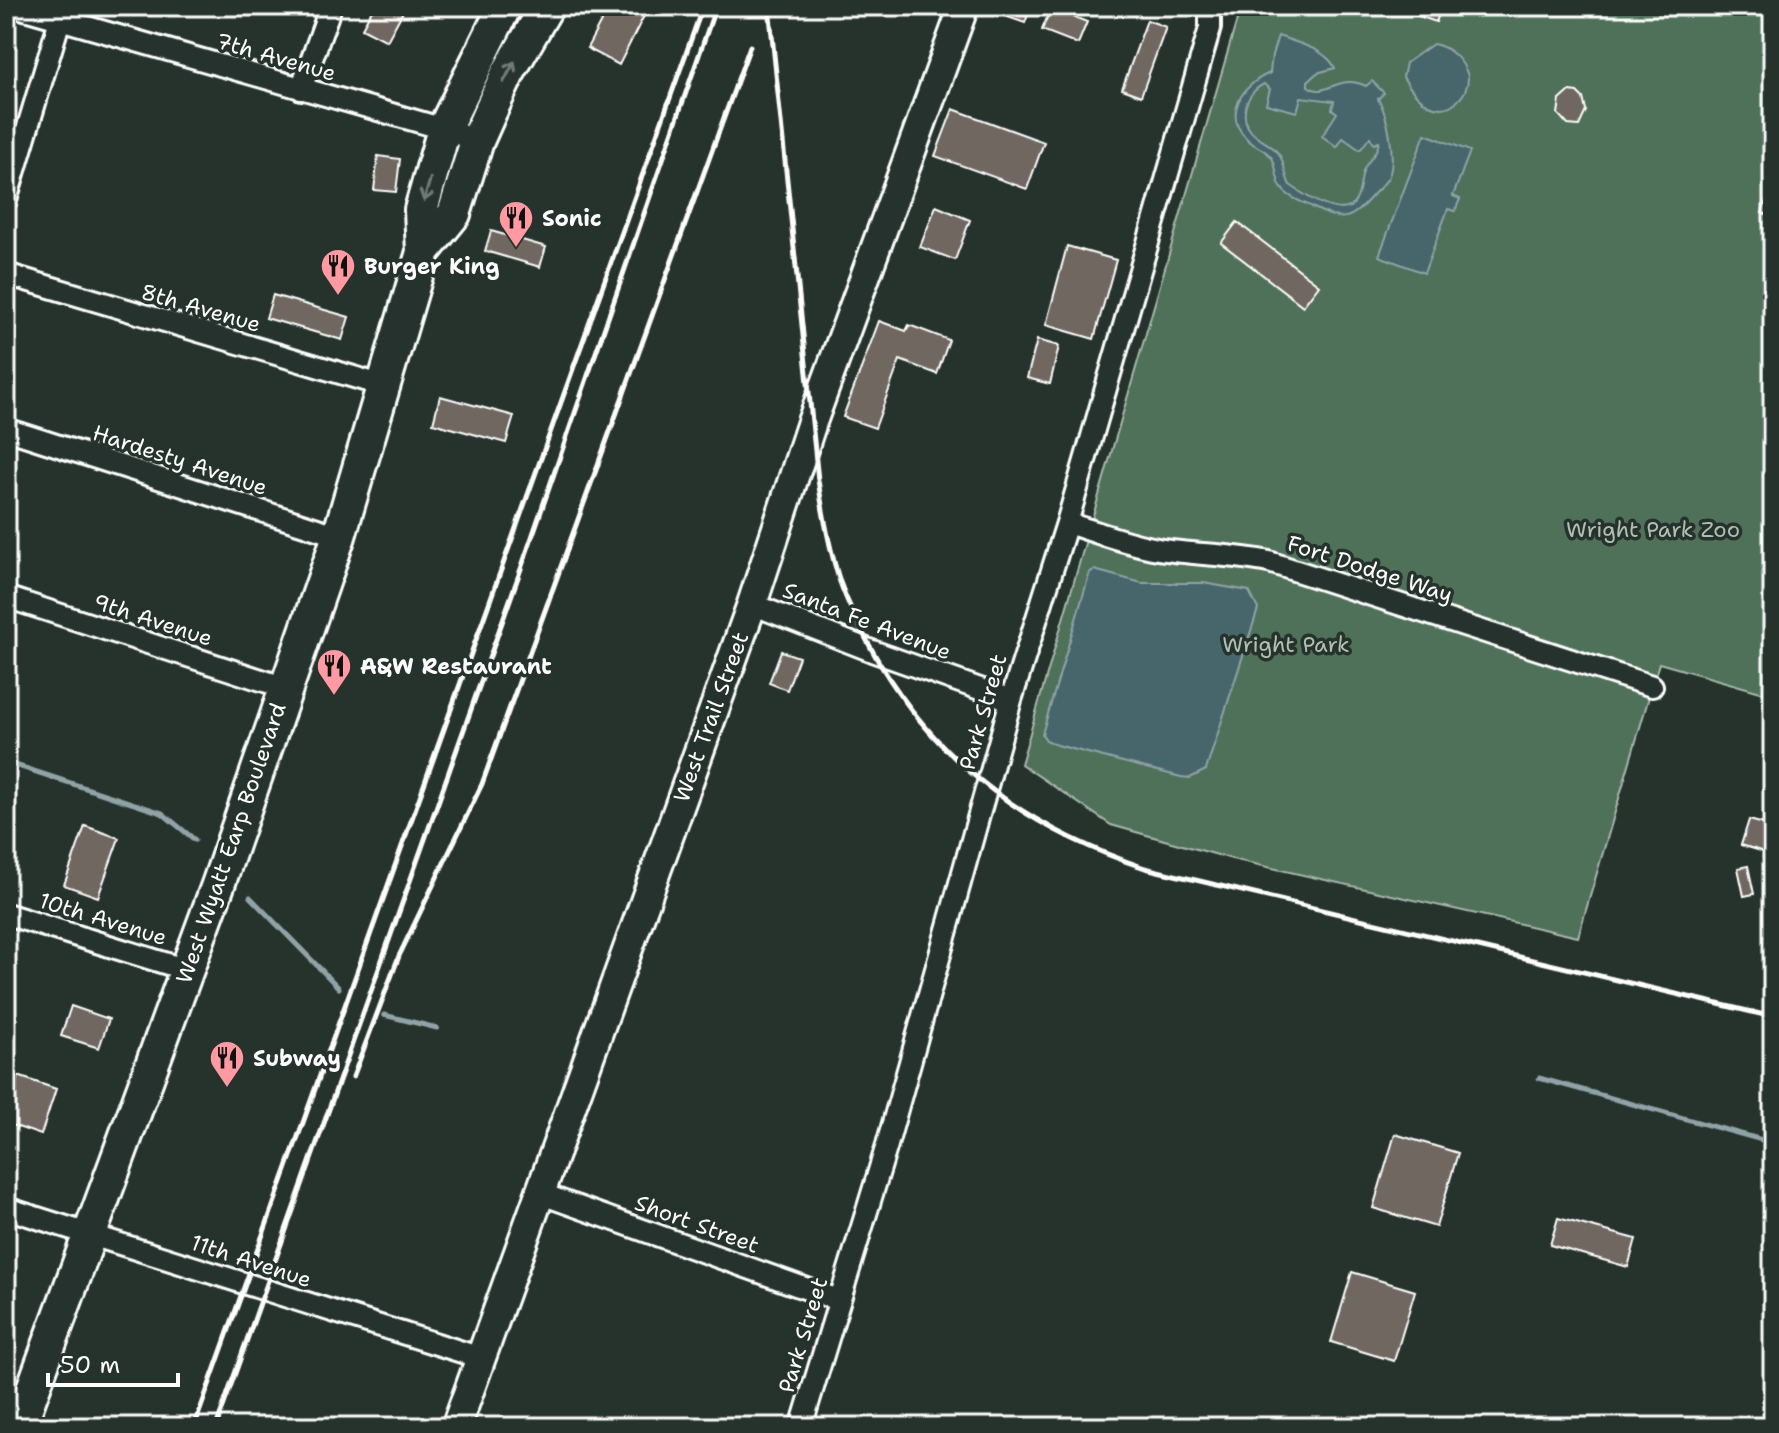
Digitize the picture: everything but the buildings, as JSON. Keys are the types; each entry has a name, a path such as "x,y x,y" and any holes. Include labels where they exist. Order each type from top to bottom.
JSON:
{"main road":[{"name":"West Wyatt Earp Boulevard","path":"19,1427 187,970 339,536 423,252 421,210 444,129 505,6"},
{"name":"West Wyatt Earp Boulevard","path":"423,252 454,214 477,141 508,73 547,6"},
{"name":"West Trail Street","path":"456,1427 752,604 812,422 964,6"}],"street":[{"name":"7th Avenue","path":"14,6 62,12 301,89 477,141"},
{"path":"301,89 331,6"},
{"name":"Park Street","path":"801,1427 887,1145 950,909 1067,523 1210,28 1208,9"},
{"path":"6,200 62,12"},
{"name":"8th Avenue","path":"6,274 384,386"},
{"name":"Hardesty Avenue","path":"6,429 339,536"},
{"name":"Fort Dodge Way","path":"1067,523 1134,545 1269,562 1652,686"},
{"name":"9th Avenue","path":"6,597 286,688"},
{"name":"Santa Fe Avenue","path":"752,604 1011,700"},
{"name":"10th Avenue","path":"6,914 187,970"},
{"name":"Short Street","path":"539,1193 838,1300"},
{"name":"11th Avenue","path":"6,1208 481,1358"}],"green space":[{"name":"Wright Park","path":"1241,6 1773,6 1773,692 1764,693 1659,663 1578,937 1232,859 1111,825 1021,764"}],"water":[{"path":"1278,36 1294,41 1318,51 1335,68 1317,73 1308,81 1308,86 1320,90 1347,82 1366,86 1372,81 1384,93 1378,99 1390,137 1392,159 1389,176 1352,215 1332,216 1288,194 1280,184 1272,158 1240,130 1236,120 1239,101 1251,84 1270,73","holes":["1264,84 1270,89 1266,104 1297,112 1301,97 1334,101 1332,109 1337,113 1322,136 1337,147 1343,138 1360,150 1370,137 1374,144 1379,142 1364,169 1358,196 1351,206 1343,209 1324,205 1290,185 1278,152 1250,130 1245,116 1248,101"]},
{"path":"1433,44 1455,55 1468,76 1462,97 1444,108 1425,103 1403,77 1406,63"},
{"path":"1425,134 1470,151 1453,196 1460,199 1455,211 1448,209 1424,273 1379,256"},
{"path":"1094,570 1142,583 1203,583 1249,591 1258,609 1206,770 1190,778 1181,777 1057,745 1046,740 1042,734 1090,572"}],"waterway":[{"path":"6,762 162,813 195,840"},
{"path":"250,897 339,988"},
{"path":"384,1015 437,1028"},
{"path":"1539,1078 1773,1143"}],"railway":[{"path":"194,1427 703,6"},
{"path":"216,1427 522,566 716,6"},
{"path":"769,6 818,480 833,556 848,603 880,664 905,701 961,764 993,791 1064,835 1145,868 1773,1017"},
{"path":"353,1077 399,956 482,784 750,46"}],"place":[{"name":"Sonic","path":"516,249"},
{"name":"Burger King","path":"338,297"},
{"name":"A&W Restaurant","path":"334,697"},
{"name":"Subway","path":"227,1089"}],"park label":[{"name":"Wright Park Zoo","path":"1653,529"}]}
